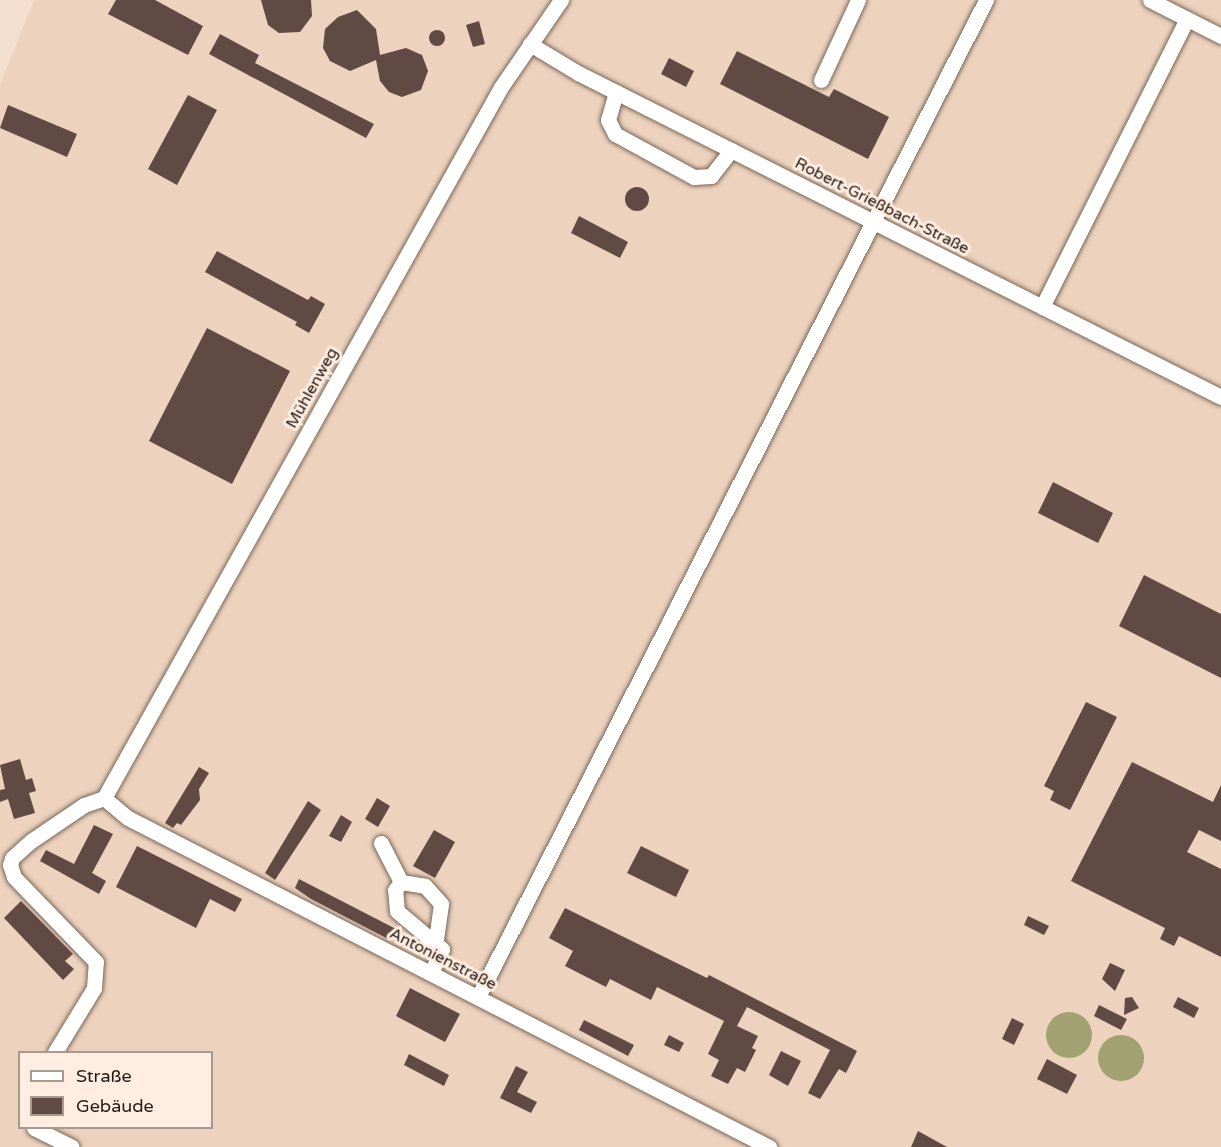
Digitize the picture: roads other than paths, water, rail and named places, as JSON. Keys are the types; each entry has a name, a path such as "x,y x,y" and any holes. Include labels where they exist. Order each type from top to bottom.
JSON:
{"street":[{"name":"Mühlenweg","path":"104,798 490,106 561,0"},
{"path":"821,80 858,0"},
{"path":"478,997 871,221 986,0"},
{"path":"1150,0 1221,36"},
{"path":"1042,307 1187,19"},
{"name":"Robert-Grießbach-Straße","path":"530,44 616,92 1221,397"},
{"path":"616,92 608,120 615,134 694,177 711,176 731,150"},
{"path":"56,1051 94,988 96,962 14,877 10,865 31,840 84,805 104,798"},
{"name":"Antonienstraße","path":"104,798 128,818 769,1147"},
{"path":"381,843 401,882"},
{"path":"401,882 395,890 397,911 436,941 442,949 431,973"},
{"path":"401,882 425,886 441,904 436,941"},
{"path":"36,1129 72,1147"}]}
